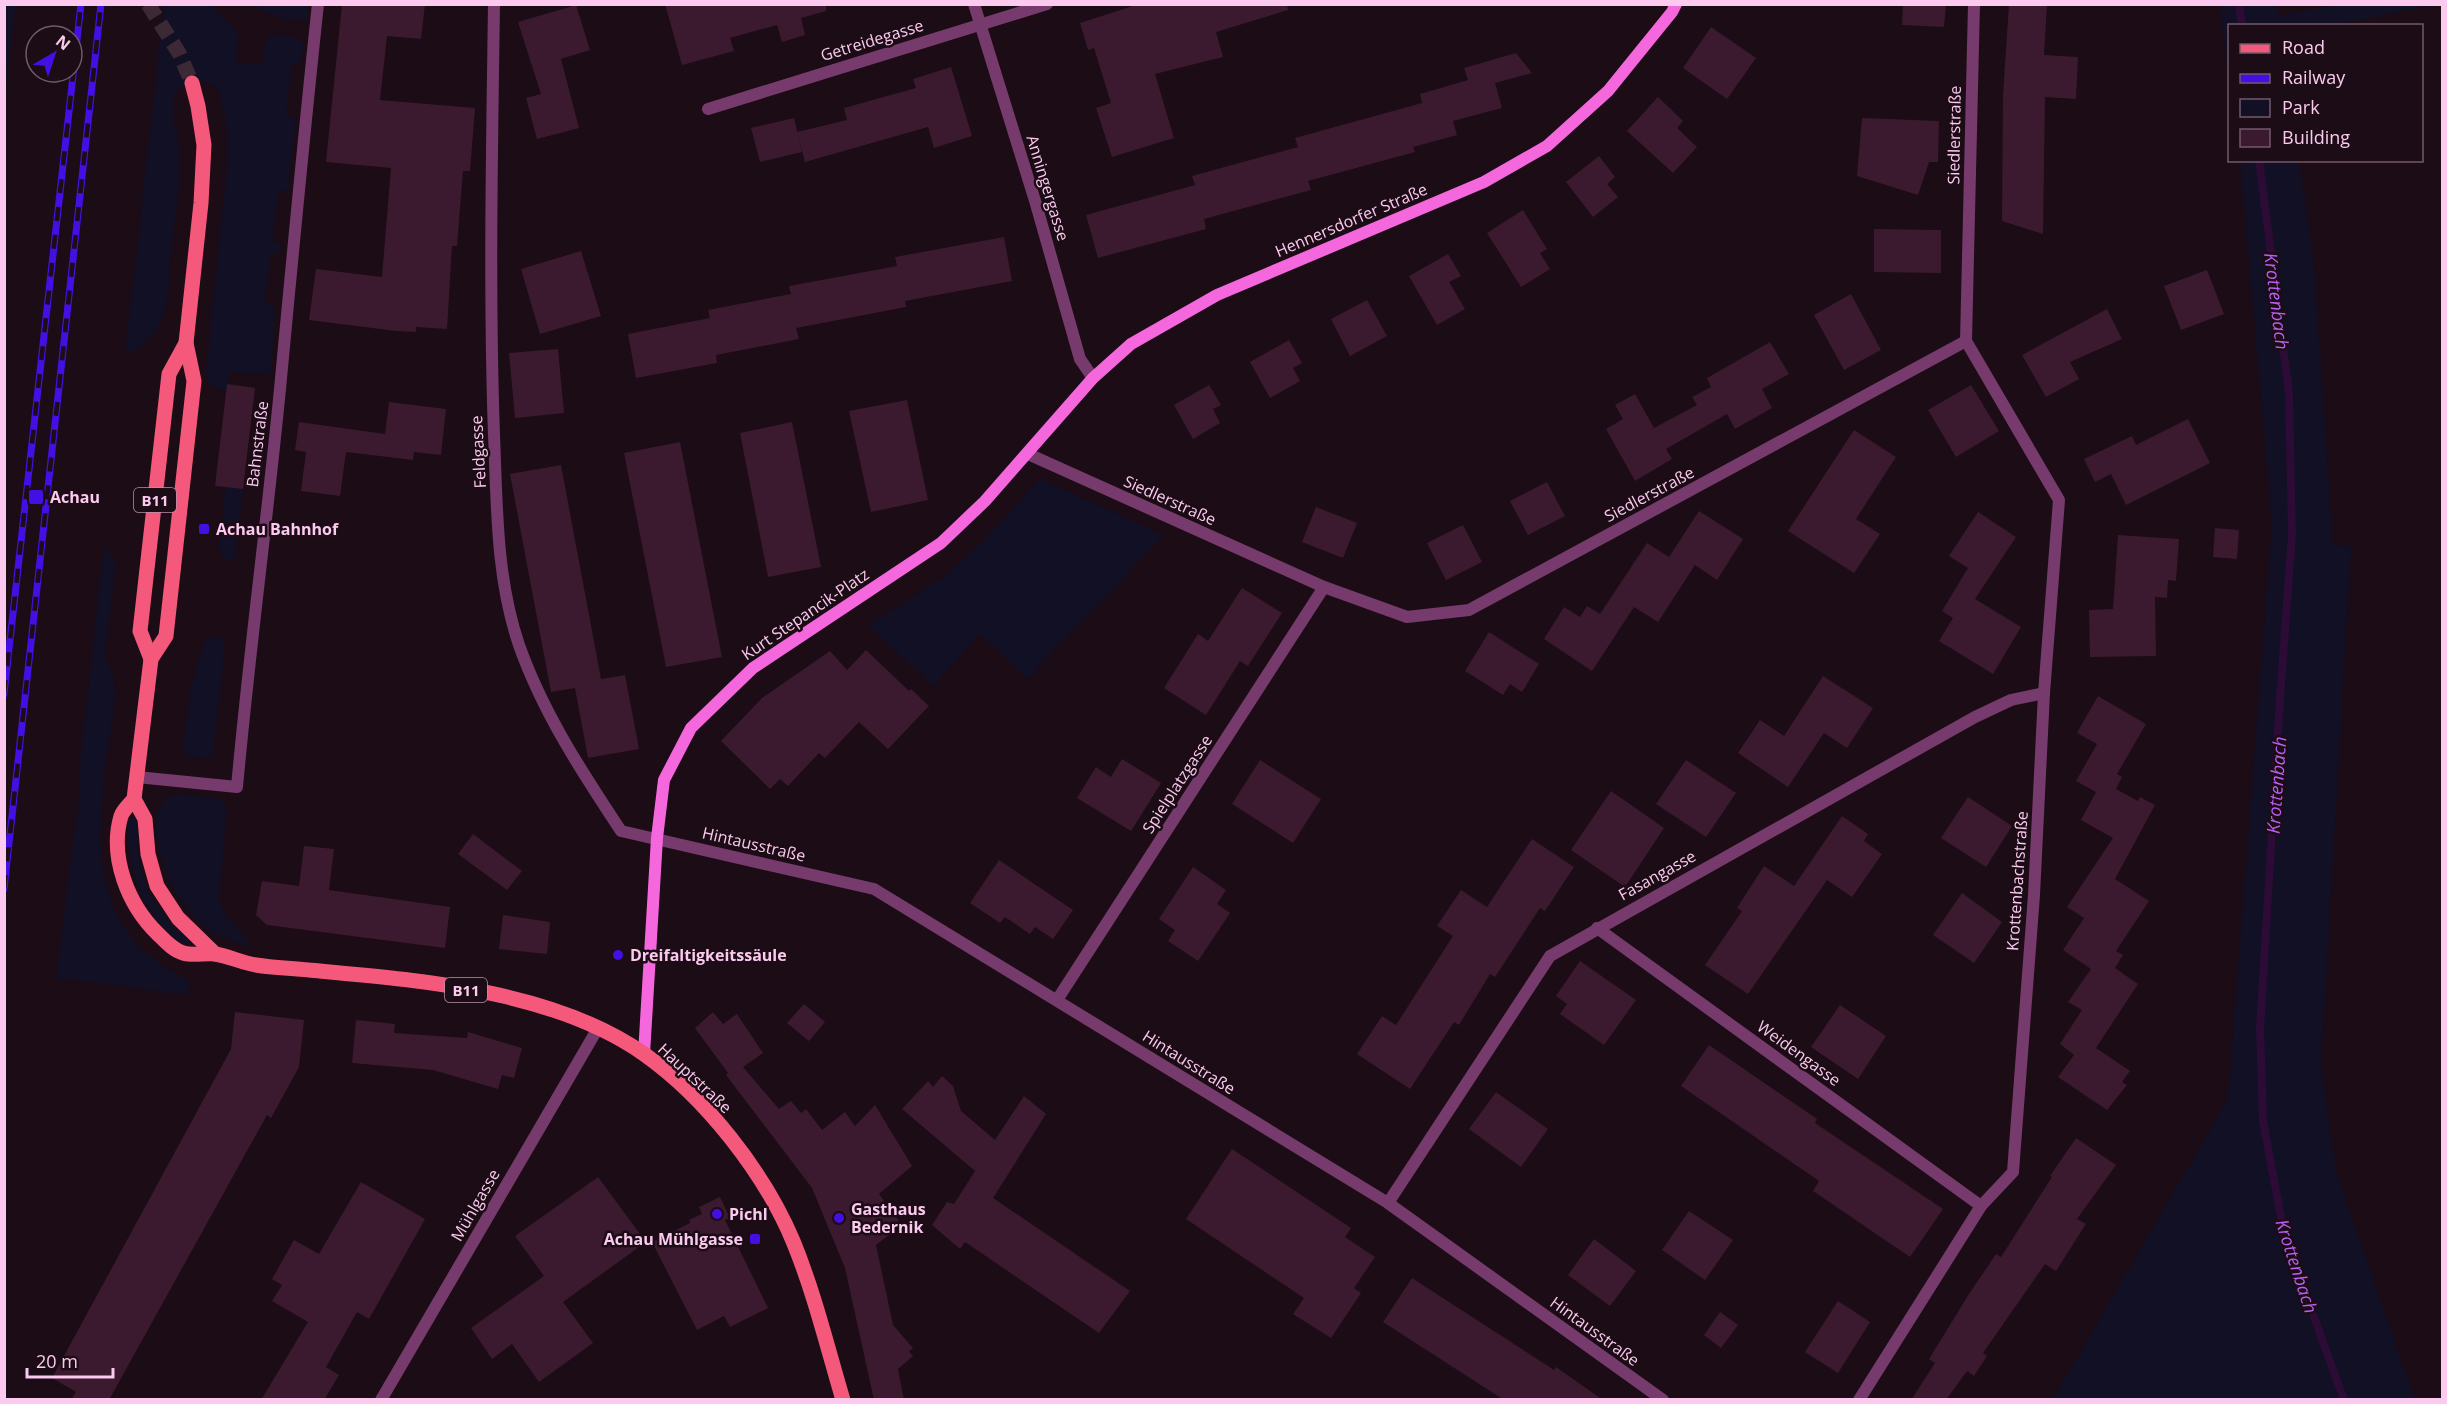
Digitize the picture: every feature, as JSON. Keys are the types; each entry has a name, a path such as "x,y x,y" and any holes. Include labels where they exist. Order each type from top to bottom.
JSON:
{"main road":[{"name":"B11","path":"192,83 202,127 204,165 186,343 194,381 166,636 151,659 134,799 122,813 118,844 122,874 134,903 154,930 176,950 184,954 215,954"},
{"name":"B11","path":"151,659 140,631 169,374 186,343"},
{"name":"B11","path":"134,799 145,819 148,854 157,886 178,918 215,954"},
{"name":"Hauptstraße","path":"215,954 257,965 412,982 510,998 539,1005 598,1028 644,1054 699,1103 724,1131 748,1164 780,1216 793,1240 810,1286 843,1400"}],"street":[{"name":"Bahnstraße","path":"137,777 237,787 249,657 280,389 318,4"},
{"name":"Feldgasse","path":"494,4 491,352 499,533 502,572 509,608 519,644 533,680 580,769 621,831 657,838"},
{"name":"Anningergasse","path":"974,4 1036,204 1080,359 1093,378"},
{"name":"Getreidegasse","path":"708,109 1047,4"},
{"name":"Hennersdorfer Straße","path":"1028,454 1093,378 1131,344 1217,295 1484,182 1547,146 1608,91 1676,4"},
{"name":"Siedlerstraße","path":"1028,454 1324,587 1407,617 1469,610 1966,342 1974,4"},
{"name":"Krottenbachstraße","path":"1859,1400 1981,1206 2013,1172 2034,895 2044,693 2059,500 1966,342"},
{"name":"Kurt Stepancik-Platz","path":"644,1054 657,838 664,780 691,728 753,668 941,543 985,501 1028,454"},
{"name":"Spielplatzgasse","path":"1057,1000 1324,587"},
{"name":"Fasangasse","path":"1388,1203 1550,956 1975,717 2011,700 2044,693"},
{"name":"Hintausstraße","path":"657,838 874,889 1388,1203 1663,1400"},
{"name":"Weidengasse","path":"1597,928 1981,1206"},
{"name":"Mühlgasse","path":"381,1400 598,1028"}],"green space":[{"path":"4,5 15,5 5,98"},
{"path":"164,5 211,5 238,32 236,62 262,65 267,35 297,37 304,45 300,63 292,63 286,114 296,118 288,188 285,191 278,190 273,241 279,242 282,246 278,254 271,254 265,305 272,306 275,310 271,373 230,372 226,393 208,382 206,372 228,155 227,131 219,90 208,83 188,84 177,92 174,98 174,116 180,152 180,176 165,309 156,331 125,357"},
{"path":"249,5 308,5 307,20 286,20"},
{"path":"2220,5 2277,5 2279,16 2336,5 2434,5 2339,24 2228,24 2228,73"},
{"path":"2240,162 2299,162 2314,263 2333,545 2351,546 2321,1067 2337,1175 2415,1399 2053,1399 2228,1099 2272,523"},
{"path":"1040,479 1164,535 1027,679 980,634 933,686 869,625 943,577 984,541"},
{"path":"226,487 243,489 234,561 230,562 220,553 219,547"},
{"path":"104,546 116,560 105,654 114,680 115,695 104,777 101,818 102,857 109,894 124,927 151,957 190,981 187,995 56,978 79,804 80,763"},
{"path":"206,636 219,638 225,642 213,755 209,758 188,756 183,749 191,689"},
{"path":"179,794 219,799 225,803 227,809 219,901 225,913 252,947 237,943 210,930 183,903 171,883 162,861 156,825 162,803"},
{"path":"133,816 137,821 139,857 148,888 164,915 191,941 189,945 174,937 161,925 141,893 134,874 128,838 128,821"}],"building":[{"path":"342,4 425,4 421,39 387,36 380,100 475,108 470,171 463,171 457,246 452,246 447,329 416,327 416,332 396,331 309,320 316,269 382,277 391,168 326,162"},
{"path":"665,4 826,4 826,11 801,18 805,35 782,42 777,25 730,38 734,51 682,65"},
{"path":"1139,4 1287,4 1288,10 1216,32 1223,57 1155,74 1174,138 1112,157 1096,108 1111,103 1094,48 1088,50 1080,23"},
{"path":"1903,4 1946,4 1944,27 1902,25"},
{"path":"2009,4 2047,4 2044,55 2078,57 2076,99 2045,97 2043,234 2002,221 2003,95"},
{"path":"576,5 590,50 561,59 579,128 537,139 526,98 541,94 518,22"},
{"path":"1711,27 1756,58 1727,99 1683,68"},
{"path":"1516,53 1532,73 1495,83 1502,108 1453,121 1457,135 1413,147 1415,152 1308,181 1311,190 1204,219 1206,229 1098,258 1086,215 1195,185 1192,176 1298,147 1295,138 1422,103 1420,94 1468,80 1464,68"},
{"path":"951,67 972,136 934,148 928,127 805,162 797,132 847,120 844,108 916,88 913,79"},
{"path":"1658,97 1683,121 1677,128 1697,147 1673,173 1627,131"},
{"path":"794,118 802,152 760,162 751,128"},
{"path":"1862,118 1939,121 1938,162 1929,162 1918,195 1857,176"},
{"path":"1599,156 1615,177 1607,184 1618,197 1593,217 1566,182"},
{"path":"1523,210 1547,249 1540,253 1550,269 1521,287 1487,233"},
{"path":"1874,229 1941,230 1941,273 1874,272"},
{"path":"1004,237 1012,281 905,301 906,307 796,328 799,339 716,355 717,363 636,378 628,334 710,318 708,310 791,294 789,286 897,266 895,257"},
{"path":"581,251 601,316 540,334 521,269"},
{"path":"1448,254 1461,276 1449,282 1465,309 1437,325 1409,276"},
{"path":"2207,270 2224,314 2181,330 2164,286"},
{"path":"1851,294 1881,350 1844,370 1814,315"},
{"path":"1367,300 1387,336 1350,356 1331,319"},
{"path":"2107,309 2122,339 2070,362 2079,379 2046,397 2022,355"},
{"path":"1289,340 1302,363 1293,368 1300,381 1270,398 1250,362"},
{"path":"1770,342 1789,374 1762,389 1772,408 1735,429 1727,414 1666,449 1672,459 1635,481 1606,429 1623,419 1615,405 1635,394 1654,428 1697,405 1692,397 1711,387 1707,378"},
{"path":"558,349 564,413 515,418 509,353"},
{"path":"227,384 255,388 243,489 215,486"},
{"path":"1209,385 1221,405 1213,409 1220,423 1193,439 1174,405"},
{"path":"1971,385 1999,431 1956,457 1928,410"},
{"path":"907,400 928,500 871,512 849,411"},
{"path":"389,402 446,409 441,455 414,452 413,460 346,452 340,496 301,491 306,452 295,450 299,422 385,434"},
{"path":"2188,419 2210,463 2126,505 2111,474 2095,482 2084,459 2132,436 2136,445"},
{"path":"792,422 821,567 768,577 740,433"},
{"path":"1854,430 1896,457 1856,519 1880,534 1854,573 1788,531"},
{"path":"680,442 722,657 666,667 624,453"},
{"path":"561,465 601,679 625,675 639,749 588,758 575,688 551,692 510,474"},
{"path":"1547,482 1565,516 1528,535 1510,501"},
{"path":"1316,507 1357,523 1343,558 1302,542"},
{"path":"1699,511 1743,539 1717,580 1695,565 1658,622 1634,607 1592,671 1544,639 1564,607 1580,617 1587,606 1600,614 1647,543 1669,557"},
{"path":"1978,512 2016,537 1975,599 2021,627 1993,674 1939,641 1953,618 1942,611 1968,568 1949,556"},
{"path":"1463,525 1482,562 1446,580 1427,543"},
{"path":"2215,528 2239,530 2237,559 2213,557"},
{"path":"2118,535 2179,539 2176,581 2168,580 2167,598 2155,597 2156,656 2090,657 2089,610 2113,609"},
{"path":"1242,588 1282,613 1248,666 1240,661 1206,715 1164,688 1198,634 1208,641"},
{"path":"1489,632 1539,664 1522,692 1510,684 1503,695 1465,671"},
{"path":"866,650 909,691 911,689 929,706 888,749 859,722 825,758 819,753 788,786 780,779 770,789 721,741 762,698 830,651 847,670"},
{"path":"1823,676 1873,708 1847,748 1824,733 1788,787 1738,753 1760,720 1784,736"},
{"path":"2098,696 2146,724 2117,774 2122,777 2116,789 2138,801 2140,797 2155,805 2115,879 2149,901 2116,951 2123,955 2115,968 2138,984 2096,1048 2130,1071 2122,1082 2127,1085 2107,1110 2058,1077 2074,1055 2060,1044 2082,1010 2068,1002 2091,969 2063,950 2084,918 2067,907 2113,838 2081,820 2096,792 2076,781 2097,744 2077,733"},
{"path":"1122,759 1161,783 1131,831 1077,798 1096,767 1111,777"},
{"path":"1260,760 1321,799 1293,843 1232,804"},
{"path":"1686,760 1736,793 1706,837 1656,804"},
{"path":"1611,791 1664,828 1625,887 1571,850"},
{"path":"1968,797 2012,826 1986,867 1941,838"},
{"path":"1842,816 1868,834 1864,841 1882,854 1852,897 1827,880 1748,994 1705,965 1742,911 1737,908 1764,866 1794,886"},
{"path":"473,834 522,871 507,890 458,854"},
{"path":"1532,839 1574,867 1545,911 1540,908 1495,977 1490,974 1459,1025 1454,1022 1410,1089 1357,1054 1382,1016 1396,1025 1453,936 1437,926 1461,890 1487,907"},
{"path":"304,846 334,849 329,890 450,907 445,948 267,925 256,915 262,881 299,886"},
{"path":"999,860 1073,910 1053,939 1035,927 1030,934 1005,917 1000,923 970,903"},
{"path":"1193,867 1226,890 1217,904 1230,913 1198,961 1168,941 1175,930 1159,919"},
{"path":"1962,893 2002,922 1974,963 1933,935"},
{"path":"503,915 550,922 547,954 499,949"},
{"path":"1580,961 1636,1000 1604,1045 1560,1014 1567,1004 1556,996"},
{"path":"804,1004 825,1022 809,1041 787,1023"},
{"path":"1840,1005 1886,1036 1858,1079 1811,1047"},
{"path":"235,1012 304,1020 299,1067 271,1118 267,1115 109,1400 71,1400 76,1392 52,1378 231,1049"},
{"path":"713,1012 723,1024 737,1014 763,1053 743,1067 779,1109 791,1101 801,1113 806,1109 822,1130 845,1112 855,1126 875,1105 912,1166 879,1194 902,1225 876,1245 893,1325 913,1348 909,1351 913,1356 898,1369 904,1400 874,1400 845,1268 812,1188 726,1075 728,1073 695,1028"},
{"path":"356,1020 395,1024 394,1033 467,1038 468,1032 522,1048 514,1078 502,1075 498,1089 433,1070 352,1063"},
{"path":"1709,1045 1817,1119 1815,1123 1943,1209 1910,1257 1813,1191 1819,1181 1681,1086"},
{"path":"942,1076 953,1086 961,1111 995,1140 1024,1096 1046,1114 993,1198 1130,1291 1099,1333 965,1242 960,1249 932,1225 947,1202 954,1204 975,1171 902,1109 928,1081 933,1087"},
{"path":"1496,1092 1548,1129 1521,1167 1469,1129"},
{"path":"2076,1138 2116,1165 2077,1219 2086,1224 2056,1271 2045,1264 1983,1353 1987,1356 1974,1376 1967,1371 1946,1400 1911,1400 1935,1363 1929,1359 1969,1294 1996,1254 2001,1257"},
{"path":"1232,1149 1351,1228 1345,1237 1375,1257 1354,1288 1361,1293 1331,1338 1293,1314 1304,1298 1186,1219"},
{"path":"598,1177 646,1242 563,1302 593,1343 539,1382 512,1344 492,1359 471,1328 544,1276 515,1236"},
{"path":"361,1182 425,1219 369,1319 357,1312 326,1367 339,1375 324,1400 261,1400 308,1322 272,1301 282,1285 272,1279 294,1240 319,1254"},
{"path":"720,1197 730,1218 725,1220 768,1308 730,1327 724,1316 697,1330 652,1242 690,1223 689,1220 702,1214 699,1207"},
{"path":"1689,1211 1733,1240 1705,1280 1662,1250"},
{"path":"1594,1239 1636,1271 1610,1306 1568,1275"},
{"path":"1412,1278 1554,1370 1556,1367 1603,1400 1504,1400 1383,1322"},
{"path":"1838,1301 1870,1322 1838,1373 1805,1352"},
{"path":"1720,1312 1738,1325 1721,1348 1704,1335"}],"waterway":[{"name":"Krottenbach","path":"2239,4 2242,24"},
{"name":"Krottenbach","path":"2259,162 2289,393 2292,535 2260,1028 2263,1121 2284,1234 2344,1400"}],"tunnel":[{"path":"148,4 179,53 192,83"}],"railway":[{"path":"4,694 81,4"},
{"path":"4,889 101,4"}],"place":[{"name":"Achau","path":"36,497"},
{"name":"Achau Bahnhof","path":"204,529"},
{"name":"Dreifaltigkeitssäule","path":"618,955"},
{"name":"Pichl","path":"717,1214"},
{"name":"Gasthaus Bedernik","path":"839,1218"},
{"name":"Achau Mühlgasse","path":"755,1239"}]}
